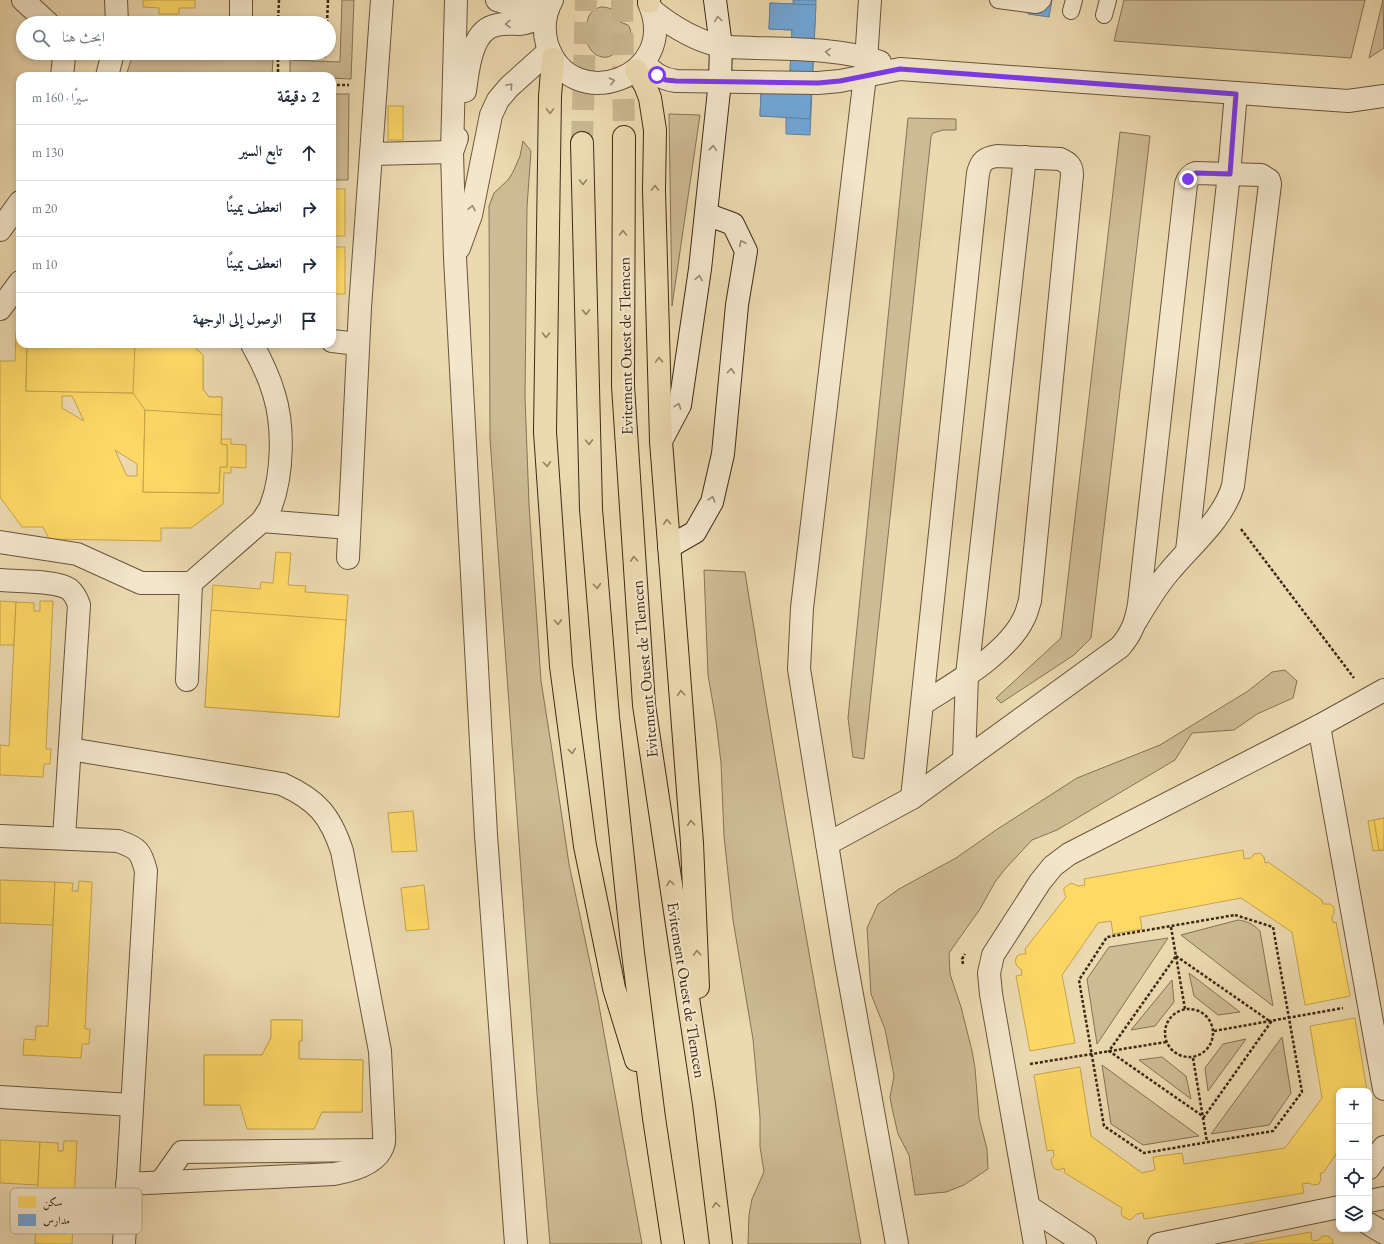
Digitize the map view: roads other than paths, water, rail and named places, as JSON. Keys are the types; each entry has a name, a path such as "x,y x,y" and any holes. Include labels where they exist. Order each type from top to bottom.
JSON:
{"highway":[{"path":"551,55 545,432 561,666 585,846 614,988 654,1118"},
{"path":"639,67 650,98 655,130 654,190 661,441 692,843 704,1104"},
{"name":"Evitement Ouest de Tlemcen","path":"624,137 622,386 644,704 704,1104 721,1244"},
{"path":"582,143 591,509 608,717 632,953 654,1118 673,1244"}],"street":[{"path":"23,0 40,16"},
{"path":"116,0 117,16"},
{"path":"241,0 241,16"},
{"path":"348,558 358,344 382,0"},
{"path":"456,0 452,152 455,258 485,827 516,1244"},
{"path":"497,0 513,5 549,5"},
{"path":"661,441 680,405 700,269 720,81 721,46 715,0"},
{"path":"870,0 866,66 802,608 799,669 845,956 897,1244"},
{"path":"549,5 544,28 551,55 563,69 574,77 592,83 602,83 620,79 639,67 652,47 656,29 650,3"},
{"path":"650,3 668,23 684,33 702,41 721,46 803,50 866,66 1348,101 1384,96"},
{"path":"452,152 459,132 469,65 473,50 480,36 487,28 496,25 528,22 549,5"},
{"path":"455,258 471,215 492,115 498,100 509,87 551,55"},
{"path":"62,72 64,60"},
{"path":"108,72 111,60"},
{"path":"639,67 666,80 818,83 840,81 866,66"},
{"path":"1187,551 1230,174 1236,94"},
{"path":"371,154 452,152"},
{"path":"912,798 978,173 980,165 987,158 997,156 1060,159 1067,162 1072,168 1072,175 1030,601 1024,618 1015,633 1004,645 967,675 922,704"},
{"path":"964,760 967,675 1025,157"},
{"path":"827,844 912,798 1120,647 1129,637 1136,621 1168,573 1225,507 1234,486 1270,184 1269,180 1261,175 1196,173 1191,175 1186,184 1136,621"},
{"path":"0,230 16,208"},
{"path":"669,547 695,532 712,502 723,454 737,305 746,251 733,224 706,214"},
{"path":"0,309 16,287"},
{"path":"336,341 358,344"},
{"path":"0,542 77,554 141,583 191,583 262,521 271,506 279,471 279,414 274,393 265,369 254,348"},
{"path":"262,521 349,528"},
{"path":"0,580 58,584 70,590 76,597 79,605 64,838"},
{"path":"187,680 191,583"},
{"path":"1035,1244 991,994 989,973 993,955 1040,882 1053,866 1069,854 1319,726 1384,690"},
{"path":"1319,726 1384,1089"},
{"path":"70,749 282,784 298,791 313,802 324,813 335,831 342,850 380,1051 384,1133 383,1146 375,1157 362,1166 350,1171 334,1174 127,1184"},
{"path":"0,836 118,841 133,847 142,857 146,871 127,1188"},
{"path":"0,1097 132,1105"},
{"path":"1372,1164 1384,1147"},
{"path":"161,1182 182,1152 380,1150"},
{"path":"1372,1200 1384,1198"},
{"path":"1029,1207 1086,1244"},
{"path":"1159,1244 1336,1208"},
{"path":"1372,1226 1384,1233"},
{"path":"124,1234 124,1244"}],"lane":[{"path":"998,0 1036,5 1042,0"}],"tunnel":[{"path":"582,143 586,0"},
{"path":"622,0 624,137"}]}
